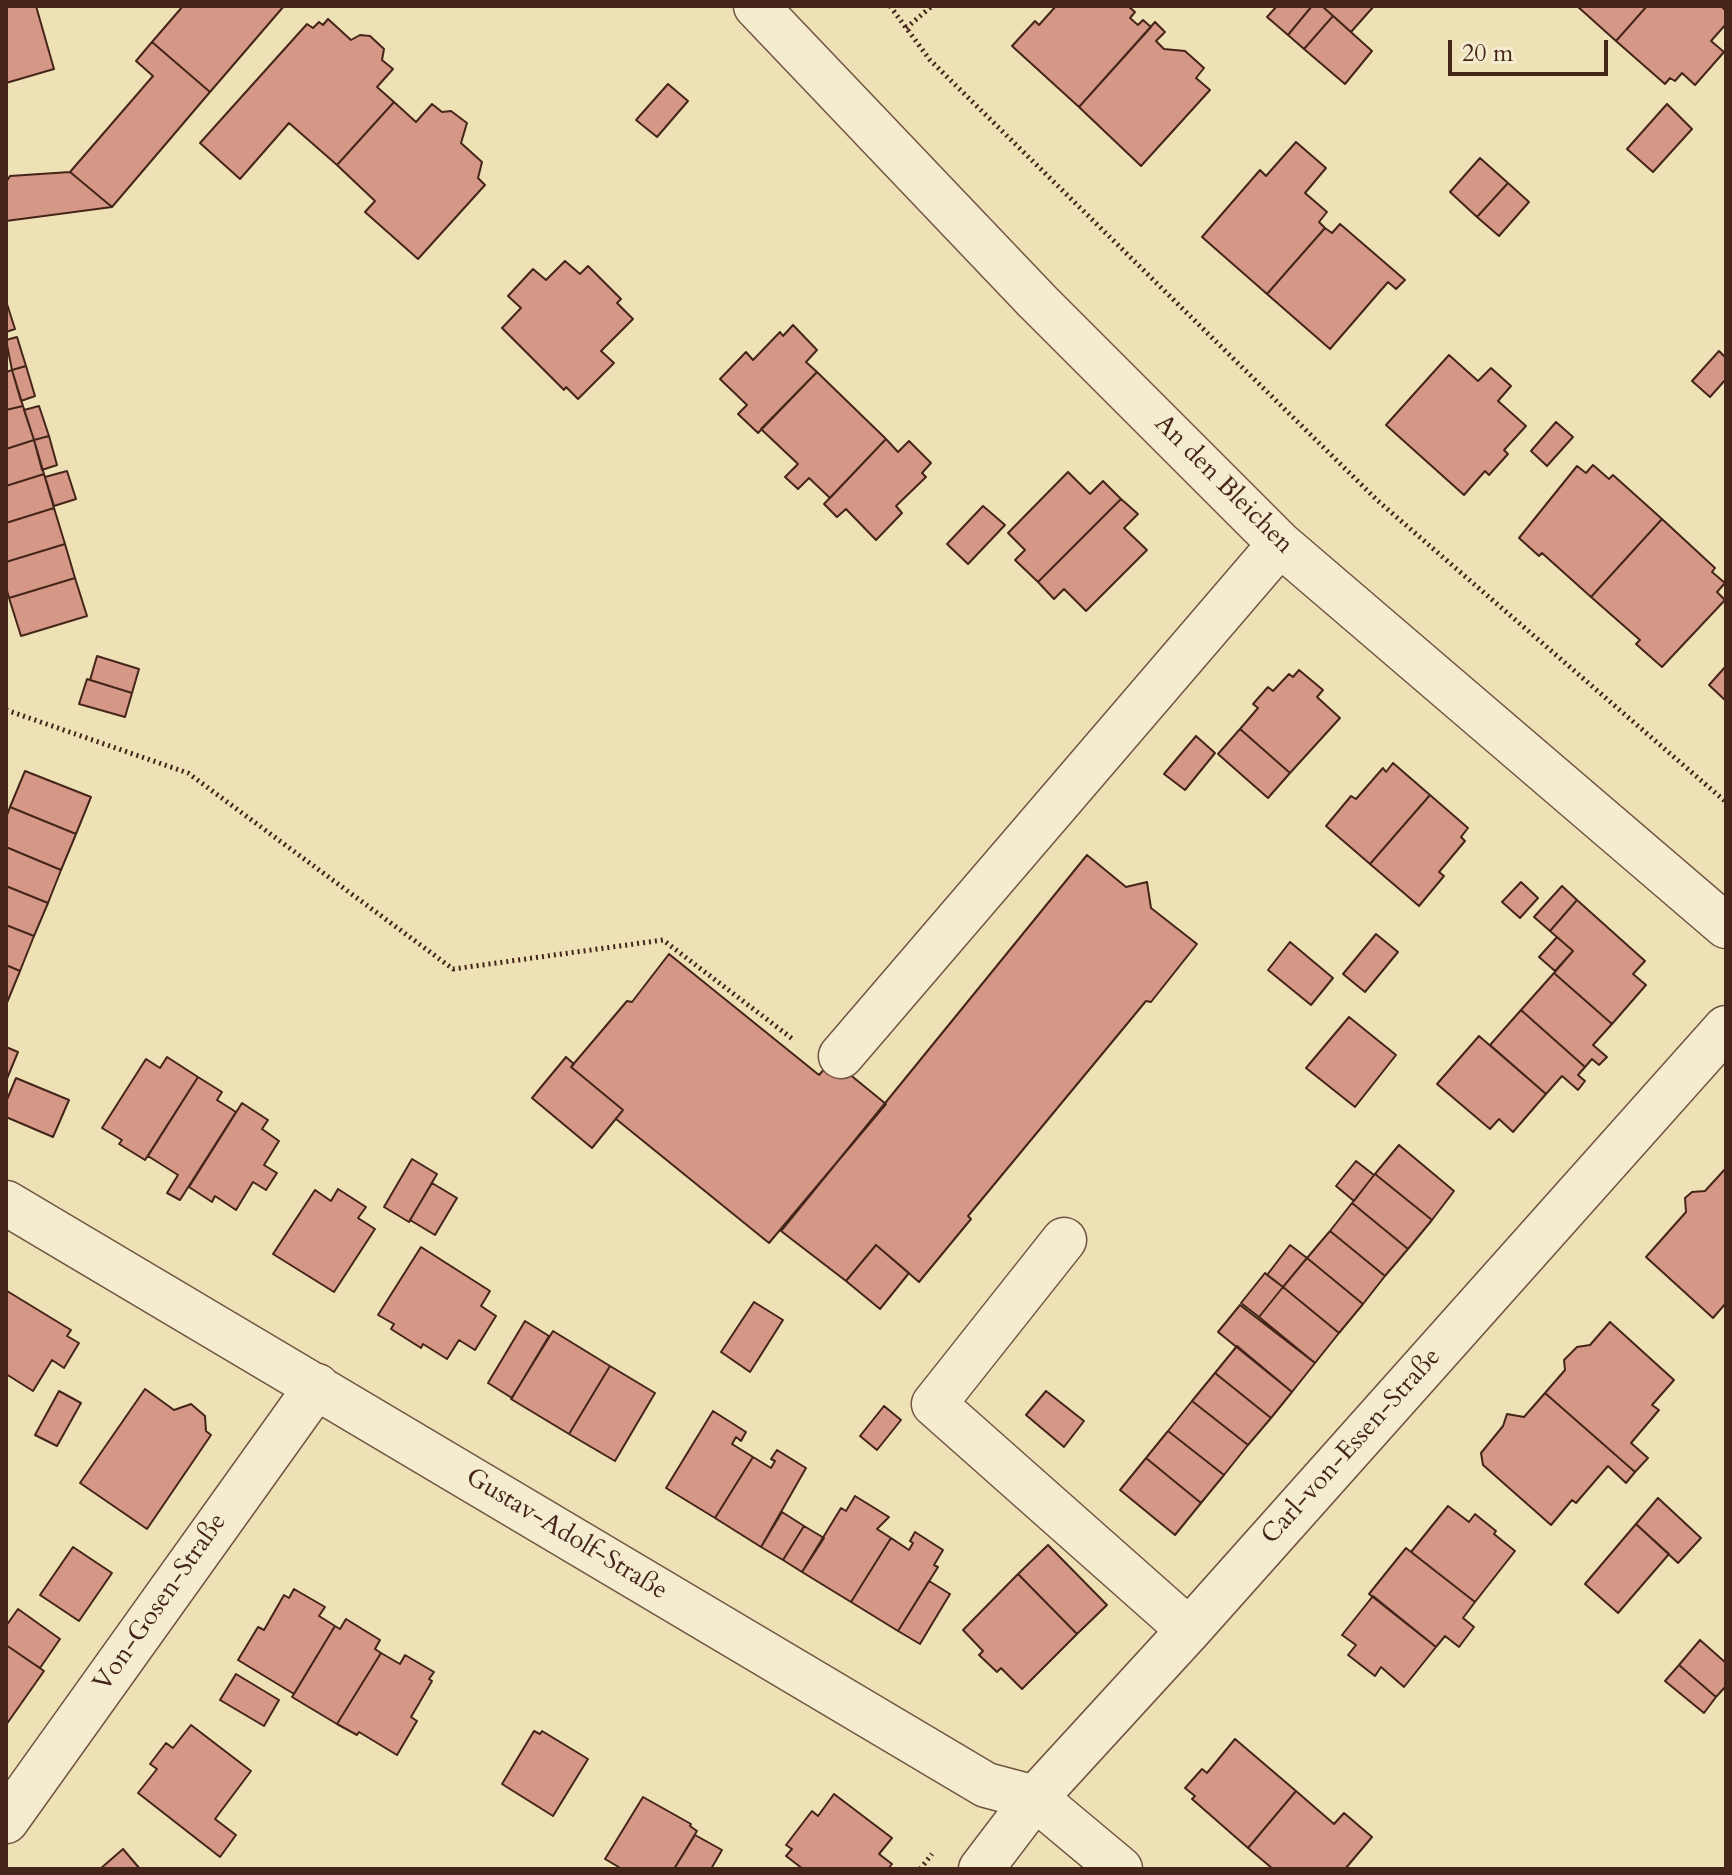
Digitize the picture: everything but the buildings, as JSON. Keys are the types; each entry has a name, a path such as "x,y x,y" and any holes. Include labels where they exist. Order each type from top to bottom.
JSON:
{"street":[{"name":"An den Bleichen","path":"756,6 1037,301 1280,544 1726,926"},
{"path":"841,1056 1280,544"},
{"name":"Carl-von-Essen-Straße","path":"981,1869 1035,1798 1189,1630 1726,1028"},
{"name":"Gustav-Adolf-Straße","path":"6,1203 986,1785 1035,1798 1120,1869"},
{"path":"1064,1240 934,1404 1189,1630"},
{"name":"Von-Gosen-Straße","path":"6,1821 317,1386"}],"path":[{"path":"890,6 930,60 1378,501 1726,802"},
{"path":"906,28 932,6"},
{"path":"6,710 188,773 453,969 663,940 819,1059 841,1056"},
{"path":"920,1869 939,1844"}]}
